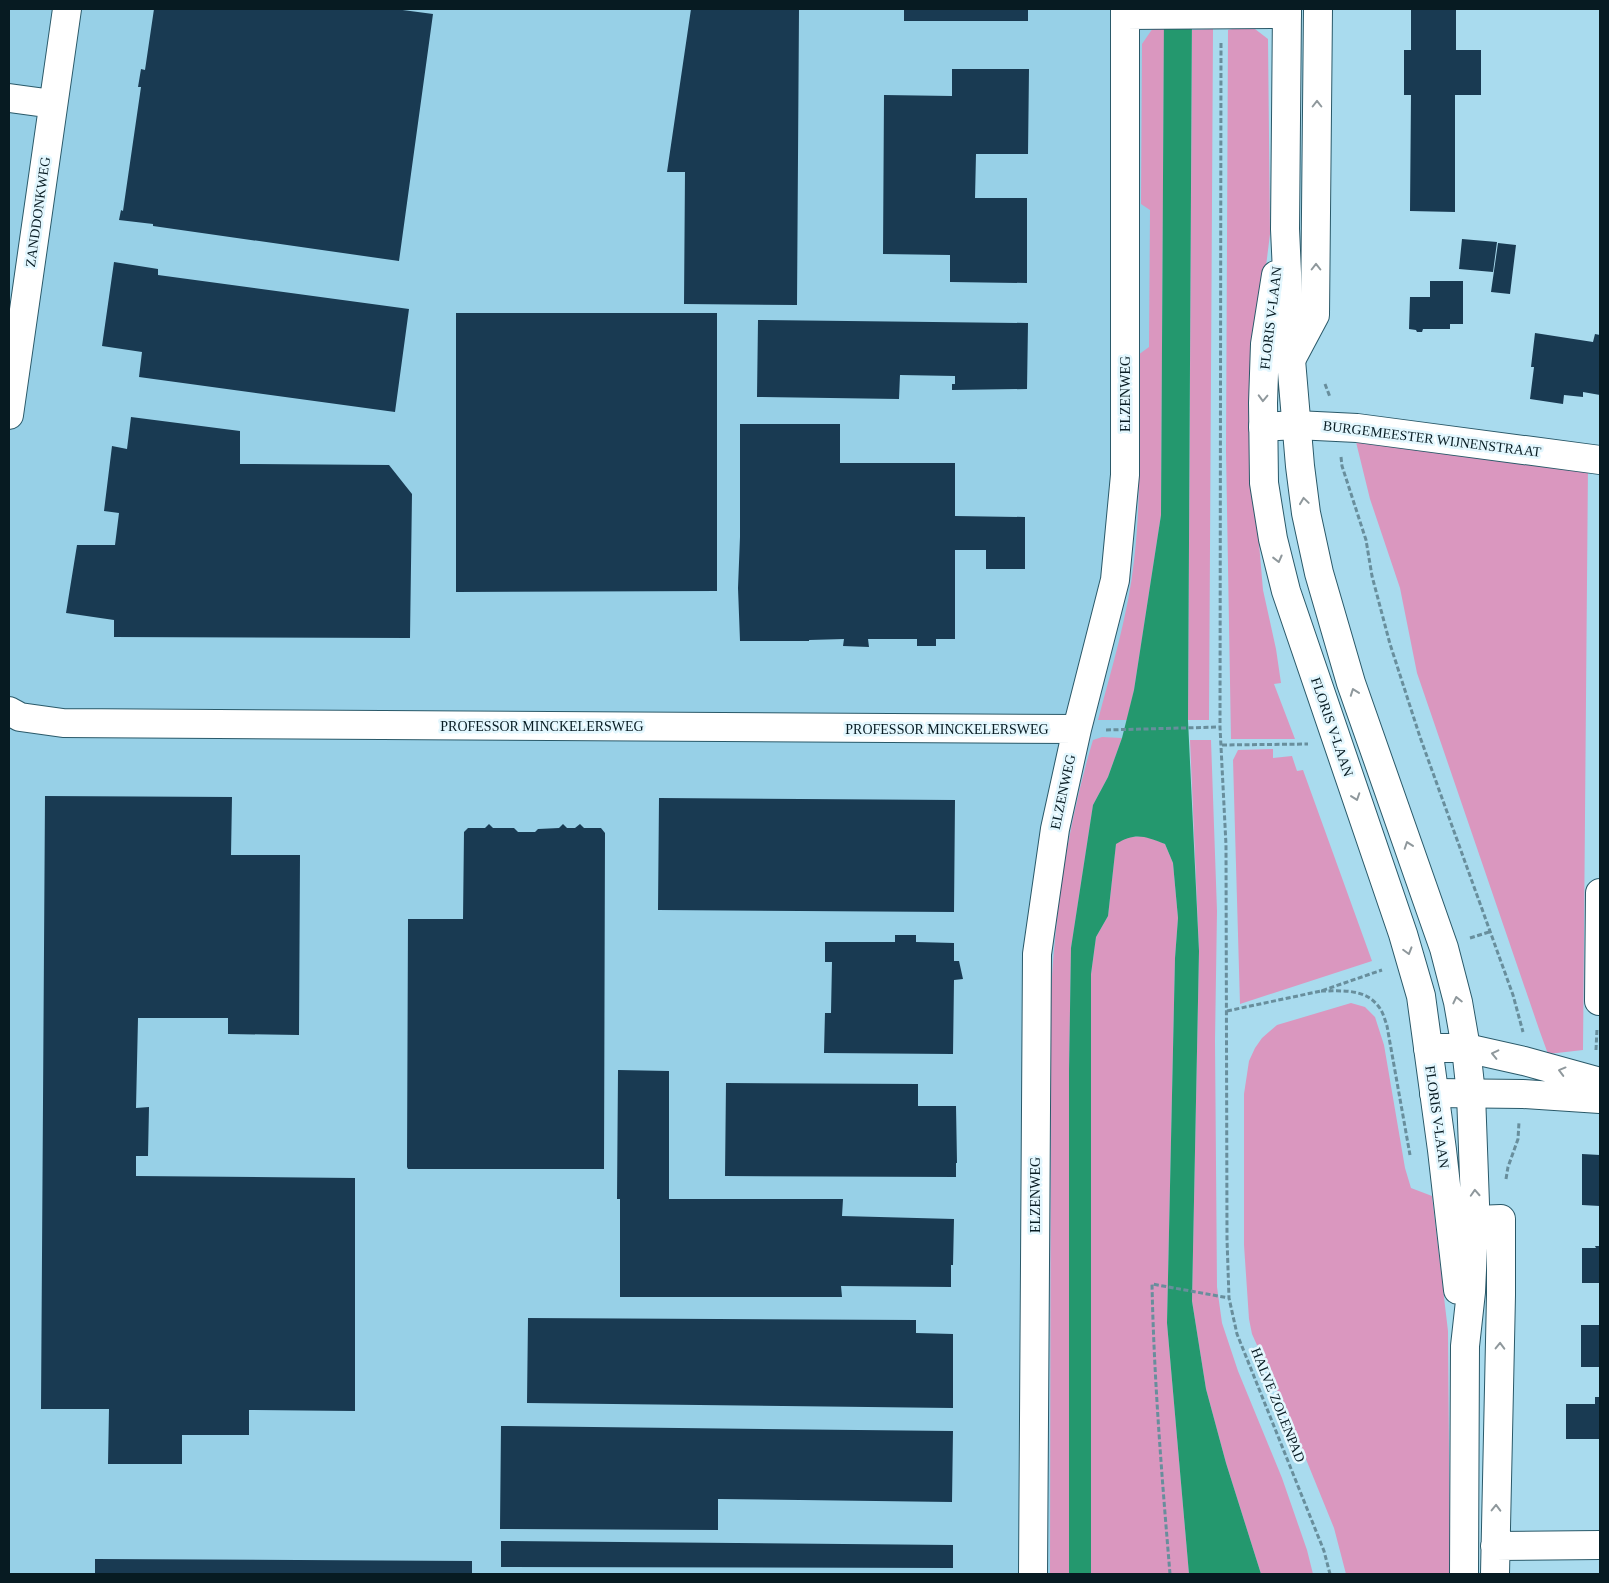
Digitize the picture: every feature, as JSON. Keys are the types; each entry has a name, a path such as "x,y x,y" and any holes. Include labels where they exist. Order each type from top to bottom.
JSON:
{"street":[{"name":"ZANDDONKWEG","path":"9,415 67,9"},
{"name":"FLORIS V-LAAN","path":"1291,360 1315,315 1318,9"},
{"name":"ELZENWEG","path":"1033,1574 1037,954 1055,829 1077,729 1115,580 1125,474 1125,12 1160,15 1216,15 1287,12"},
{"name":"FLORIS V-LAAN","path":"1287,12 1285,229 1291,360 1306,513 1319,573 1351,683 1444,948 1458,1002 1466,1048 1471,1094 1475,1220 1465,1346 1464,1574"},
{"path":"9,98 53,104"},
{"name":"FLORIS V-LAAN","path":"1285,229 1265,344 1264,483 1273,539 1286,591 1411,960 1421,996 1434,1093 1501,1295 1495,1574"},
{"name":"BURGEMEESTER WIJNENSTRAAT","path":"1263,427 1338,427 1600,460"},
{"name":"PROFESSOR MINCKELERSWEG","path":"9,711 20,717 63,723 1077,729"},
{"path":"1599,1000 1600,892"},
{"path":"1428,1048 1466,1048 1524,1061 1600,1082"},
{"path":"1434,1093 1523,1094 1600,1099"},
{"path":"1495,1546 1600,1545"}],"path":[{"name":"HALVE ZOLENPAD","path":"1216,15 1220,727 1226,846 1227,1239 1230,1298 1237,1334 1324,1551 1330,1574"},
{"path":"1324,382 1335,408 1342,466 1366,540 1372,576 1390,644 1420,738 1521,1022 1524,1061"},
{"path":"1106,730 1220,727"},
{"path":"1222,745 1338,744"},
{"path":"1444,948 1489,932"},
{"path":"1227,1012 1321,991 1411,960"},
{"path":"1475,1220 1508,1167 1518,1139 1523,1094"},
{"path":"1170,1574 1158,1426 1152,1284 1230,1298"}],"shaded area":[{"path":"9,9 1163,9 1157,819 1129,1574 9,1574"},
{"path":"1164,9 1192,9 1188,720 1199,951 1192,1301 1206,1389 1226,1463 1261,1574 1189,1574 1167,1323 1175,958 1178,918 1173,863 1165,844 1140,836 1123,840 1116,844 1108,916 1096,937 1091,974 1091,1574 1069,1574 1069,1071 1071,948 1093,805 1108,777 1122,738 1134,690 1161,515"},
{"path":"1241,27 1255,29 1268,39 1270,234 1255,355 1254,484 1263,590 1276,649 1281,683 1274,684 1295,739 1231,739 1226,451 1228,30"},
{"path":"1153,28 1164,28 1161,515 1134,690 1127,720 1098,720 1124,621 1137,535 1139,458 1138,355 1149,347 1150,210 1141,204 1142,44"},
{"path":"1213,29 1209,720 1188,720 1192,30"},
{"path":"1356,442 1588,465 1583,1050 1548,1054 1417,673 1400,588 1370,499"},
{"path":"1102,737 1122,738 1108,777 1093,805 1071,948 1069,1071 1069,1574 1050,1574 1051,992 1056,928 1070,834 1093,740"},
{"path":"1190,740 1211,740 1217,911 1215,1041 1217,1287 1222,1323 1238,1371 1282,1478 1307,1550 1313,1574 1261,1574 1226,1463 1206,1389 1192,1301 1199,951"},
{"path":"1273,749 1273,758 1292,756 1297,771 1303,770 1372,961 1240,1004 1233,760 1238,750"},
{"path":"1146,836 1165,844 1173,863 1178,918 1175,958 1167,1323 1189,1574 1091,1574 1091,974 1096,937 1108,916 1116,843 1127,837"},
{"path":"1351,1003 1365,1007 1375,1017 1384,1045 1405,1168 1411,1188 1432,1196 1448,1331 1450,1574 1346,1574 1334,1528 1286,1410 1252,1334 1249,1319 1244,1245 1244,1094 1249,1061 1262,1038 1277,1025"}],"building":[{"path":"154,9 395,9 433,14 399,261 119,220 121,210 123,211 141,87 138,87 141,69 145,70"},
{"path":"691,9 799,9 797,305 684,304 685,172 667,172"},
{"path":"904,9 1028,9 1028,21 904,21"},
{"path":"1411,9 1456,9 1456,50 1481,50 1481,95 1455,95 1455,212 1410,211 1411,95 1404,95 1404,50 1411,50"},
{"path":"952,69 1029,69 1028,154 976,154 975,198 1027,198 1027,283 950,282 950,255 883,254 884,95 952,96"},
{"path":"1462,239 1497,242 1493,272 1459,269"},
{"path":"1498,243 1516,245 1510,294 1491,292"},
{"path":"114,262 158,269 158,275 409,309 395,412 139,377 142,352 102,346"},
{"path":"1430,281 1463,281 1463,324 1450,324 1450,329 1423,329 1422,332 1409,329 1410,297 1430,297"},
{"path":"456,313 717,313 717,591 456,592"},
{"path":"758,320 1028,323 1027,389 952,390 952,384 955,384 955,376 900,375 899,399 757,397"},
{"path":"1535,333 1593,342 1595,334 1600,335 1600,395 1583,392 1583,397 1564,395 1563,404 1530,399 1534,367 1531,367"},
{"path":"131,417 240,431 240,464 389,465 412,494 410,638 114,637 114,620 66,613 77,545 115,545 119,513 104,511 112,446 127,449"},
{"path":"740,424 840,424 840,463 955,463 955,516 1025,517 1025,569 986,569 986,550 955,550 955,639 936,639 936,646 917,646 917,639 868,639 869,647 843,646 844,639 740,641 738,588"},
{"path":"45,796 232,797 231,855 300,855 299,1035 228,1034 228,1018 138,1018 136,1108 149,1107 148,1156 136,1156 136,1176 355,1178 355,1411 249,1410 249,1435 182,1435 182,1464 108,1464 109,1409 41,1409"},
{"path":"659,798 955,800 954,912 658,910"},
{"path":"489,824 493,828 514,828 518,832 535,832 538,829 559,828 563,824 567,828 575,828 580,824 584,828 601,828 605,833 604,1169 408,1169 407,1167 408,919 463,919 464,832 468,828 485,828"},
{"path":"895,935 916,935 916,942 954,943 954,961 959,961 963,979 954,980 953,1054 824,1053 825,1013 831,1013 832,962 825,962 825,942 895,942"},
{"path":"618,1070 669,1071 669,1199 843,1199 842,1216 954,1219 951,1287 841,1286 842,1297 620,1297 620,1199 617,1199"},
{"path":"726,1083 918,1084 918,1106 956,1106 956,1177 725,1176"},
{"path":"1582,1154 1600,1155 1600,1206 1582,1205"},
{"path":"1595,1246 1600,1246 1600,1283 1582,1283 1582,1248 1596,1248"},
{"path":"528,1318 916,1320 916,1333 953,1334 953,1408 527,1403"},
{"path":"1581,1325 1600,1325 1600,1367 1581,1367"},
{"path":"1595,1397 1600,1397 1600,1439 1566,1439 1566,1404 1595,1404"},
{"path":"501,1426 953,1431 952,1502 718,1499 718,1530 500,1529"},
{"path":"501,1541 953,1545 953,1568 501,1567"},
{"path":"95,1559 472,1561 472,1574 95,1574"}]}
